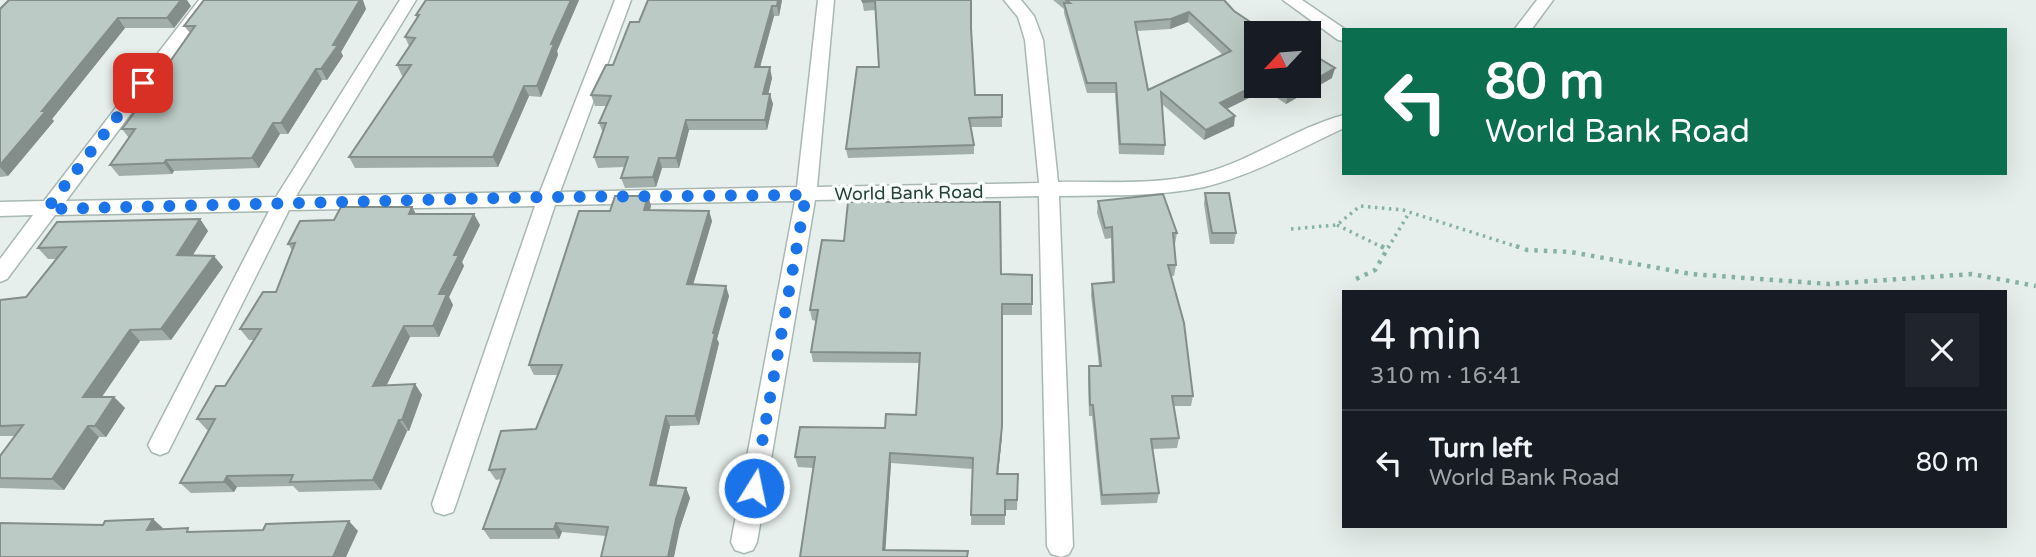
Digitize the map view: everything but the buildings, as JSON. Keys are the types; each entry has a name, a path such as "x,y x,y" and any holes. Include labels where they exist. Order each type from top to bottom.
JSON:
{"street":[{"path":"0,274 207,0"},
{"path":"160,445 283,202 408,0"},
{"path":"444,504 548,197 622,0"},
{"path":"744,542 806,195 827,0"},
{"path":"1012,0 1026,16 1034,40 1049,190 1060,546"},
{"path":"1291,0 1342,35"},
{"path":"1523,28 1545,0"},
{"name":"World Bank Road","path":"0,209 1162,187 1204,180 1237,169 1342,122"}],"path":[{"path":"1337,225 1360,206 1409,213 1527,250 1571,251 1691,274 1829,284 1972,274 2036,286"},
{"path":"1356,279 1375,270 1409,213"},
{"path":"1291,229 1337,225 1388,250"}],"route":[{"path":"143,83 47,209 548,197 806,195 754,488"}]}
